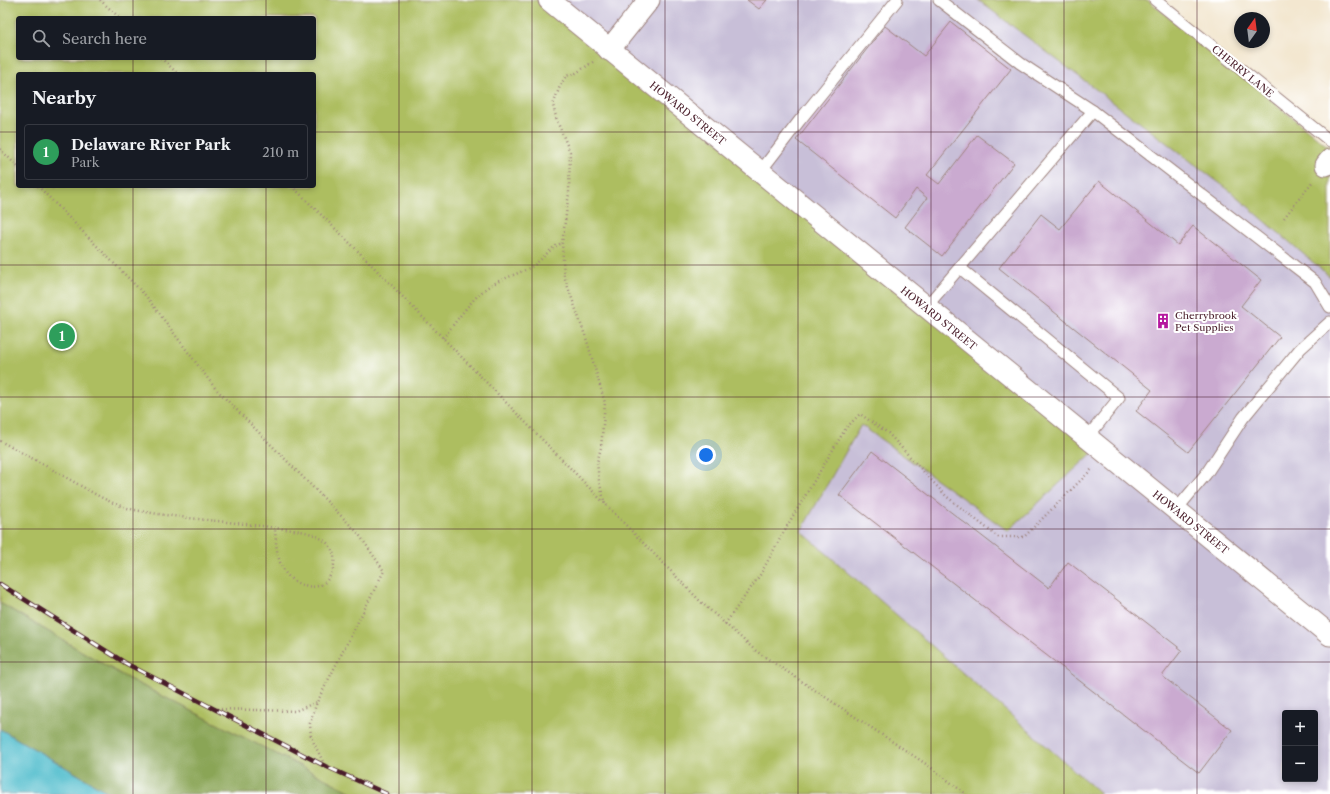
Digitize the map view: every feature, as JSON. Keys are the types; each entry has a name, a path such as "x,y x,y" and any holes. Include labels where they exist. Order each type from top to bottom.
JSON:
{"street":[{"name":"HOWARD STREET","path":"549,0 1330,635"},
{"path":"609,50 649,0"}],"lane":[{"path":"760,172 897,0"},
{"path":"939,0 1020,63 1093,110 1315,282 1330,307"},
{"name":"CHERRY LANE","path":"1155,0 1330,141"},
{"path":"926,307 1093,110"},
{"path":"960,268 1119,398 1087,438"},
{"path":"1176,510 1206,474 1243,418 1300,349 1330,322"}],"path":[{"path":"100,0 118,16"},
{"path":"605,504 599,481 597,462 601,448 605,403 587,341 564,276 562,243 570,194 570,152 557,121 553,106 560,86 566,76 583,69 609,50"},
{"path":"163,60 176,72"},
{"path":"0,149 16,165"},
{"path":"1284,218 1328,162"},
{"path":"40,188 146,296 215,388 358,533 384,571 317,702 310,724 311,737 325,766"},
{"path":"294,188 703,604 725,624 756,651 926,764 966,794"},
{"path":"443,338 476,298 490,286 530,268 543,258 553,246 562,243"},
{"path":"725,624 760,575 786,526 846,428 860,414 888,433 946,496 998,537 1024,537 1107,454"},
{"path":"0,441 106,500 133,509 275,528 309,533 326,542 332,548 334,558 331,577 322,584 312,587 297,584 287,576 280,564 276,552 275,528"},
{"path":"217,709 295,711 317,702"}],"shaded area":[{"path":"540,0 978,0 1230,191 1330,277 1330,794 1101,794 801,531 861,425 1008,531"}],"green space":[{"path":"0,0 540,0 1100,446 1008,531 861,425 801,531 1101,794 355,794 127,678 0,603"},
{"path":"978,0 1148,0 1330,148 1330,277 1230,191"},
{"path":"0,603 127,678 355,794 111,794 0,729"}],"water":[{"path":"0,729 111,794 0,794"}],"building":[{"path":"747,0 767,0 759,9"},
{"path":"951,22 1011,69 927,175 939,184 977,135 1014,163 942,256 905,227 927,198 916,189 895,218 796,140 885,26 924,56"},
{"name":"Cherrybrook Pet Supplies","path":"1099,181 1178,245 1193,226 1261,280 1241,306 1280,337 1188,452 1136,411 1152,390 999,268 1041,214 1060,229"},
{"path":"872,451 1049,588 1068,562 1182,650 1162,676 1232,730 1199,773 839,495"}],"railway":[{"path":"0,584 127,664 325,766 387,794"}],"place":[{"name":"Cherrybrook Pet Supplies","path":"1163,321"},
{"name":"Delaware River Park","path":"62,336"}]}
